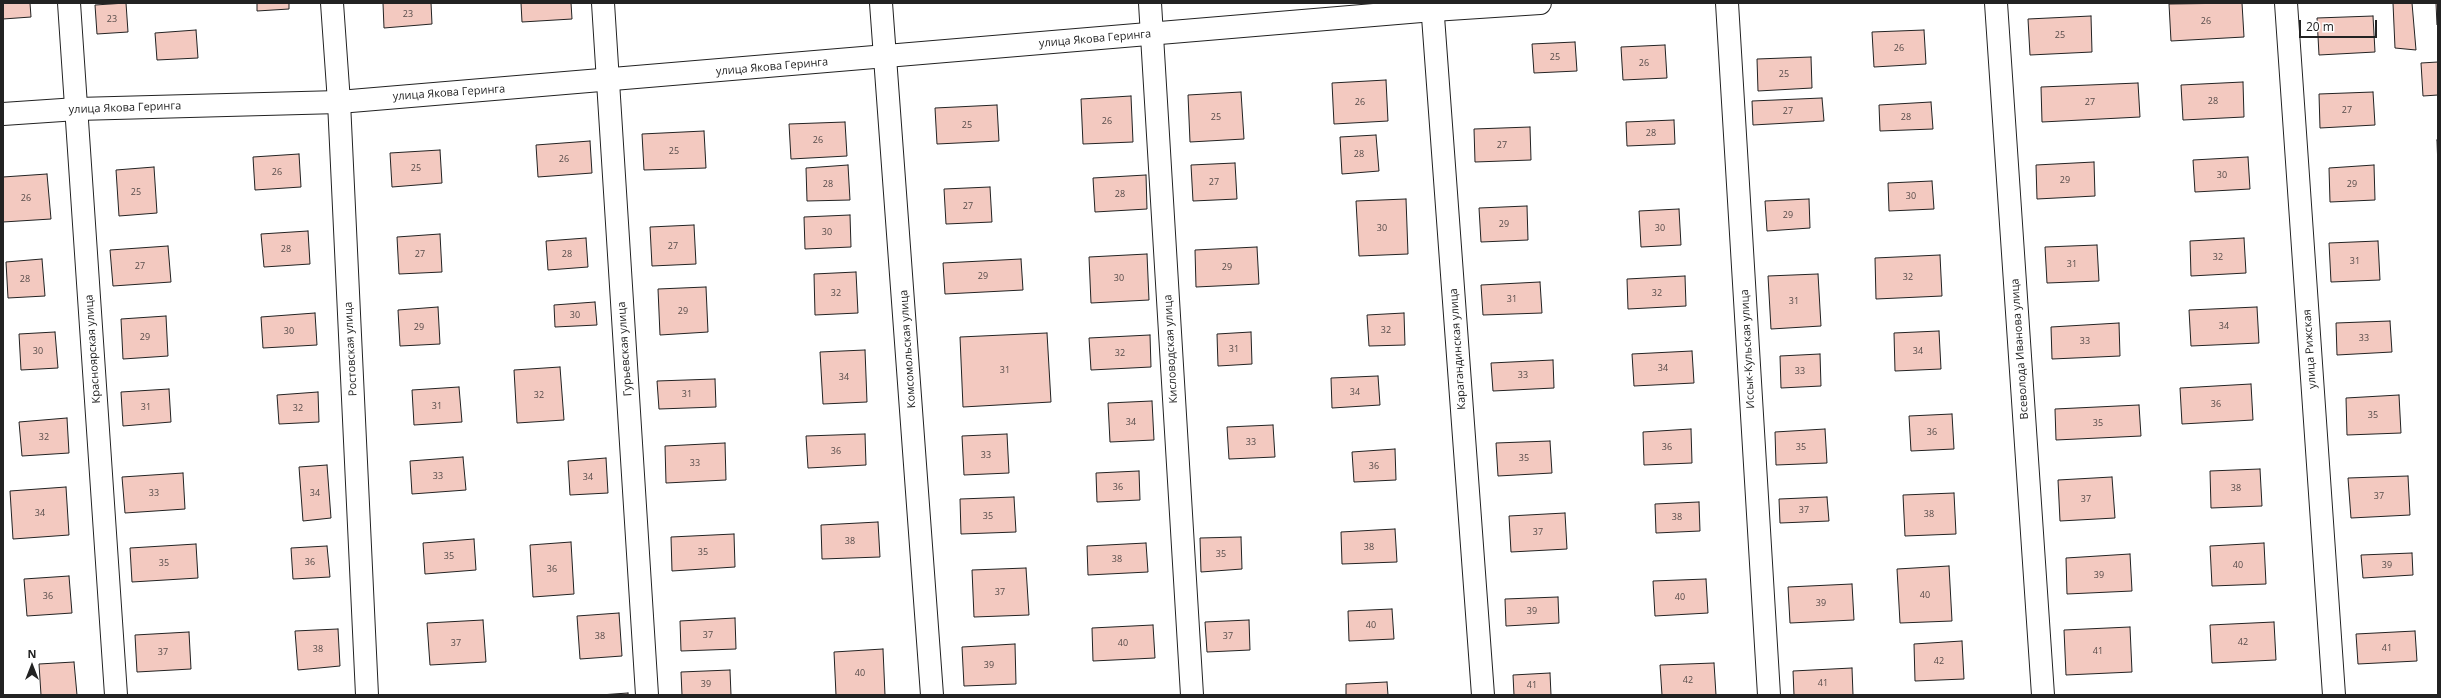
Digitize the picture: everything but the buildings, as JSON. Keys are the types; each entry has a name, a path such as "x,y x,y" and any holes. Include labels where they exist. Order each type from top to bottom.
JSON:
{"street":[{"name":"Красноярская улица","path":"69,3 116,695"},
{"name":"Ростовская улица","path":"332,3 339,102 367,695"},
{"name":"Гурьевская улица","path":"603,3 647,695"},
{"name":"Комсомольская улица","path":"881,3 932,695"},
{"name":"Кисловодская улица","path":"1150,3 1192,695"},
{"name":"улица Якова Геринга","path":"3,114 77,109 339,102 608,81 1152,34 1432,7 1540,3"},
{"name":"Иссык-Кульская улица","path":"1727,3 1768,695"},
{"name":"Всеволода Иванова улица","path":"1996,3 2043,695"},
{"name":"улица Рижская","path":"2286,3 2334,695"},
{"name":"Карагандинская улица","path":"1432,7 1483,695"}]}
